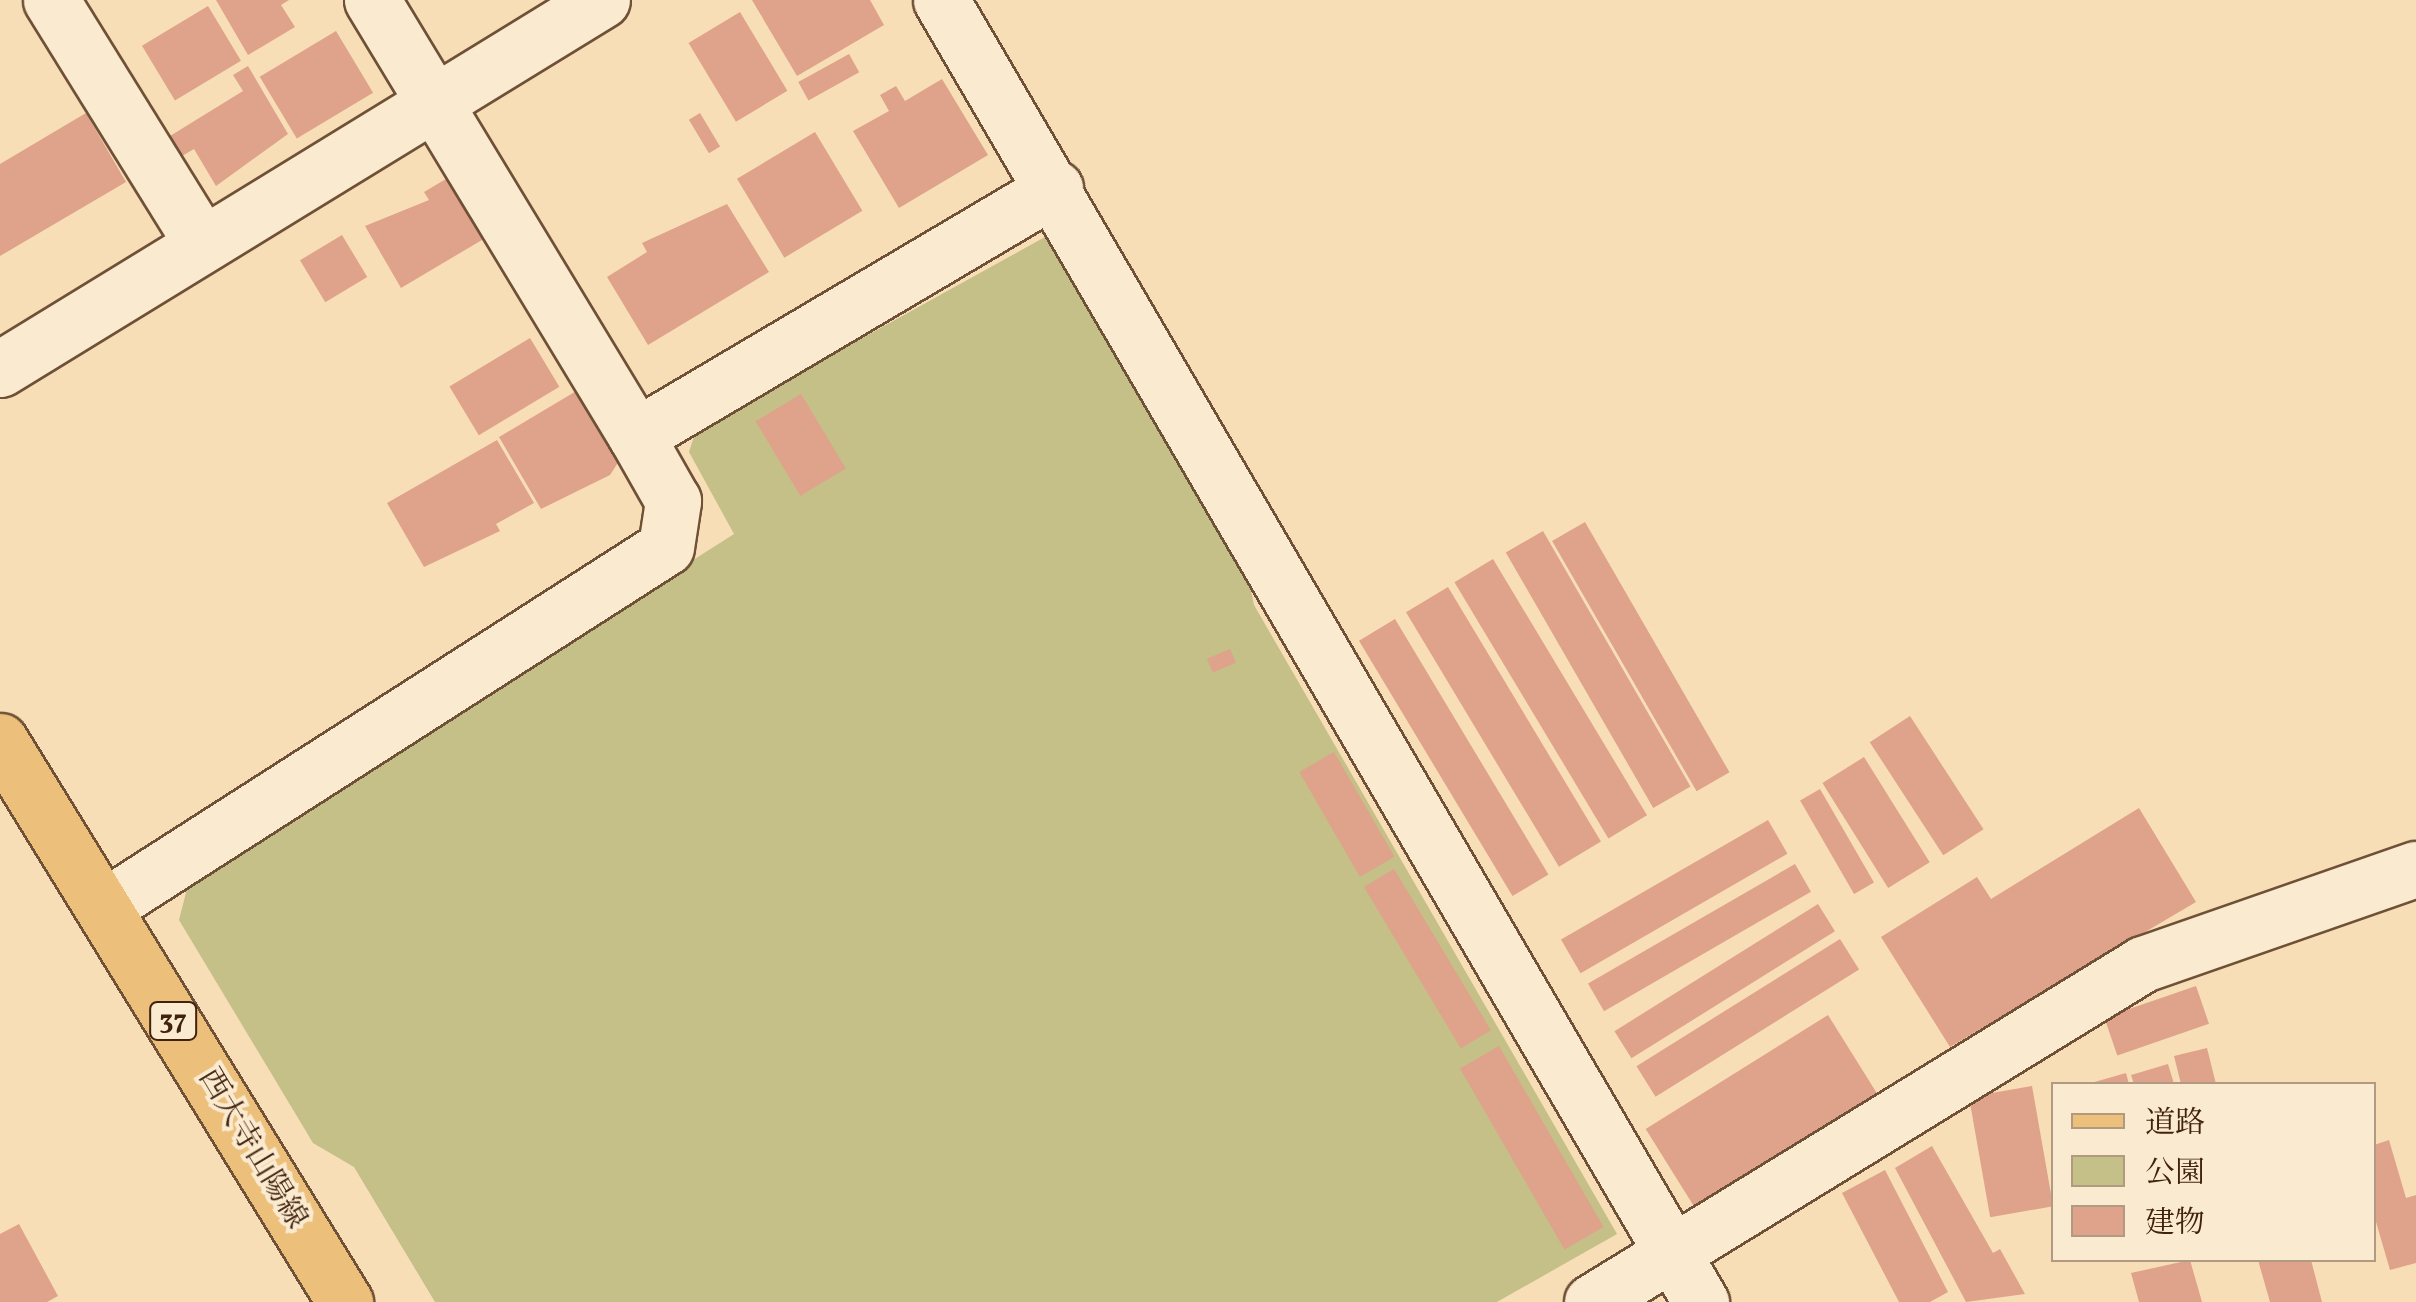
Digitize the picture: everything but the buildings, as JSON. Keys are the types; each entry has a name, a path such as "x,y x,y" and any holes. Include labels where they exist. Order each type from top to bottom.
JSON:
{"main road":[{"name":"西大寺山陽線","path":"0,741 345,1302"}],"street":[{"path":"51,0 202,244"},
{"path":"104,907 666,548 672,501 372,0"},
{"path":"0,369 602,0"},
{"path":"941,0 1056,188 1701,1302"},
{"path":"636,436 1056,188"},
{"path":"1592,1302 2143,964 2416,869"}],"green space":[{"path":"1045,237 1062,247 1244,557 1254,605 1617,1234 1497,1302 435,1302 354,1167 313,1143 179,920 189,881 734,534 689,452 696,430"}]}
